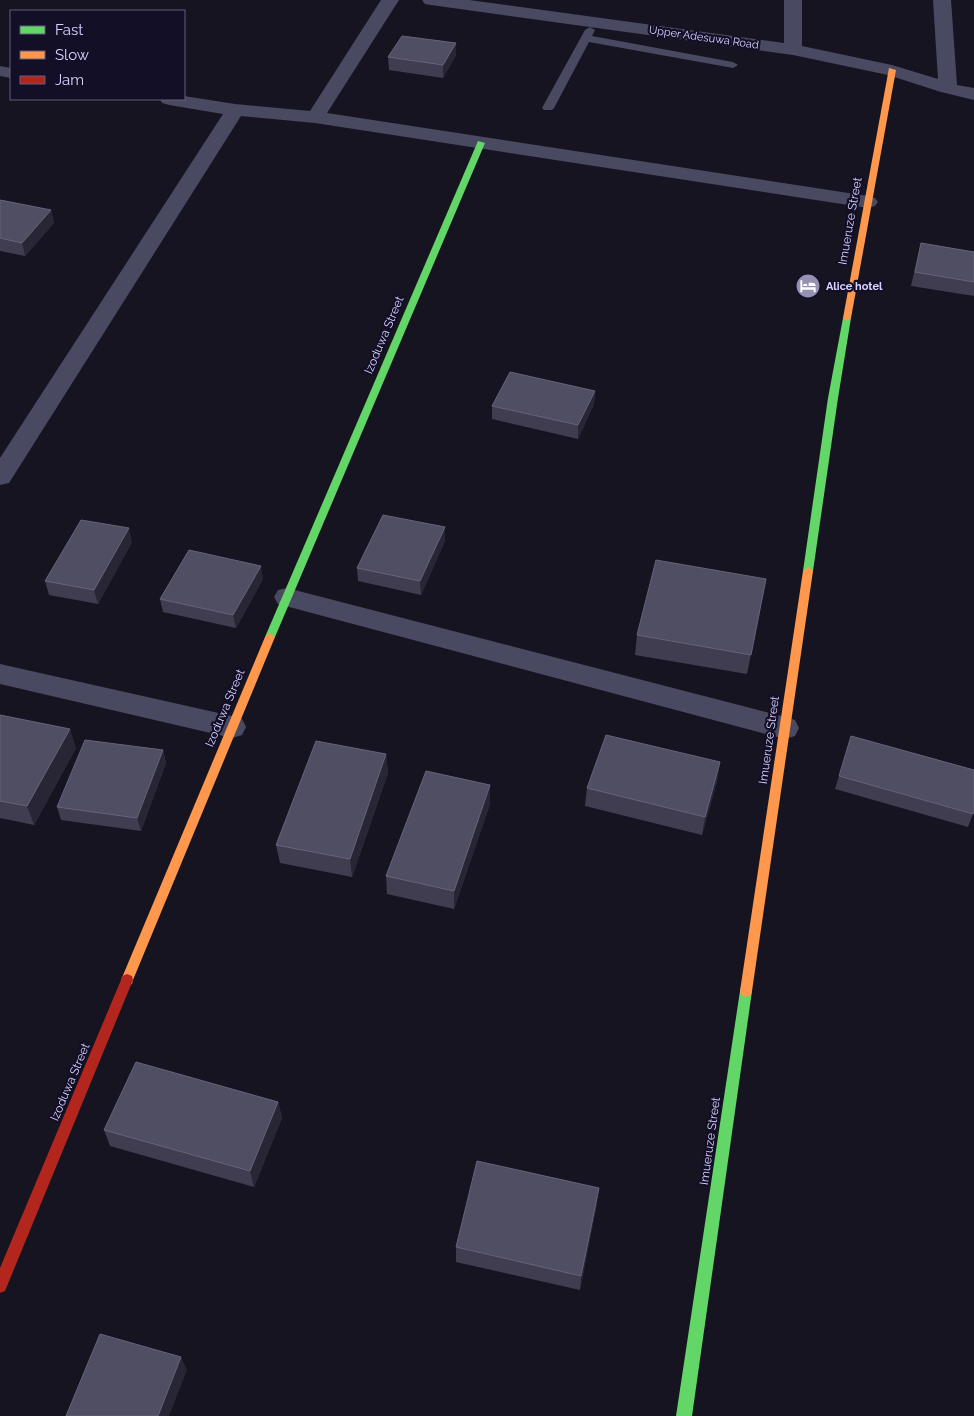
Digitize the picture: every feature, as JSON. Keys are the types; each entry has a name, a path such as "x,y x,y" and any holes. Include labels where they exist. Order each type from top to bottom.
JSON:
{"street":[{"path":"315,117 390,0"},
{"name":"Upper Adesuwa Road","path":"430,0 567,9 595,22 793,50 892,70 948,88 974,94"},
{"path":"793,0 793,50"},
{"path":"942,0 948,88"},
{"name":"Imueruze Street","path":"684,1416 833,398 892,70"},
{"path":"175,100 235,110 315,117 868,202"},
{"path":"0,477 235,110"},
{"name":"Izoduwa Street","path":"0,1286 232,727 481,142"},
{"path":"287,597 785,728"},
{"path":"0,674 232,727"}],"lane":[{"path":"548,108 595,22"},
{"path":"586,38 733,65"}],"building":[{"path":"402,36 456,43 443,65 388,57"},
{"path":"0,200 51,210 22,243 0,238"},
{"path":"921,243 974,252 974,282 915,272"},
{"path":"510,372 595,391 578,425 492,406"},
{"path":"383,515 445,527 420,581 357,568"},
{"path":"81,520 129,528 94,590 45,581"},
{"path":"189,550 261,566 233,615 160,599"},
{"path":"656,560 766,579 751,655 637,635"},
{"path":"0,715 70,729 27,806 0,801"},
{"path":"606,735 720,762 705,817 587,788"},
{"path":"851,736 974,770 973,814 839,776"},
{"path":"85,740 163,750 137,818 57,807"},
{"path":"316,741 386,754 350,859 276,845"},
{"path":"426,771 490,785 454,891 386,876"},
{"path":"136,1062 278,1102 250,1171 104,1130"},
{"path":"477,1161 599,1188 581,1276 456,1247"},
{"path":"100,1334 181,1357 158,1416 66,1416"}],"traffic: fast":[{"path":"270,637 481,143"},
{"path":"808,571 833,398 847,318"},
{"path":"684,1416 746,991"}],"traffic: slow":[{"path":"847,318 892,70"},
{"path":"746,991 808,571"},
{"path":"127,980 270,637"}],"traffic: jam":[{"path":"0,1286 127,980"}],"place":[{"name":"Alice hotel","path":"808,286"}]}
